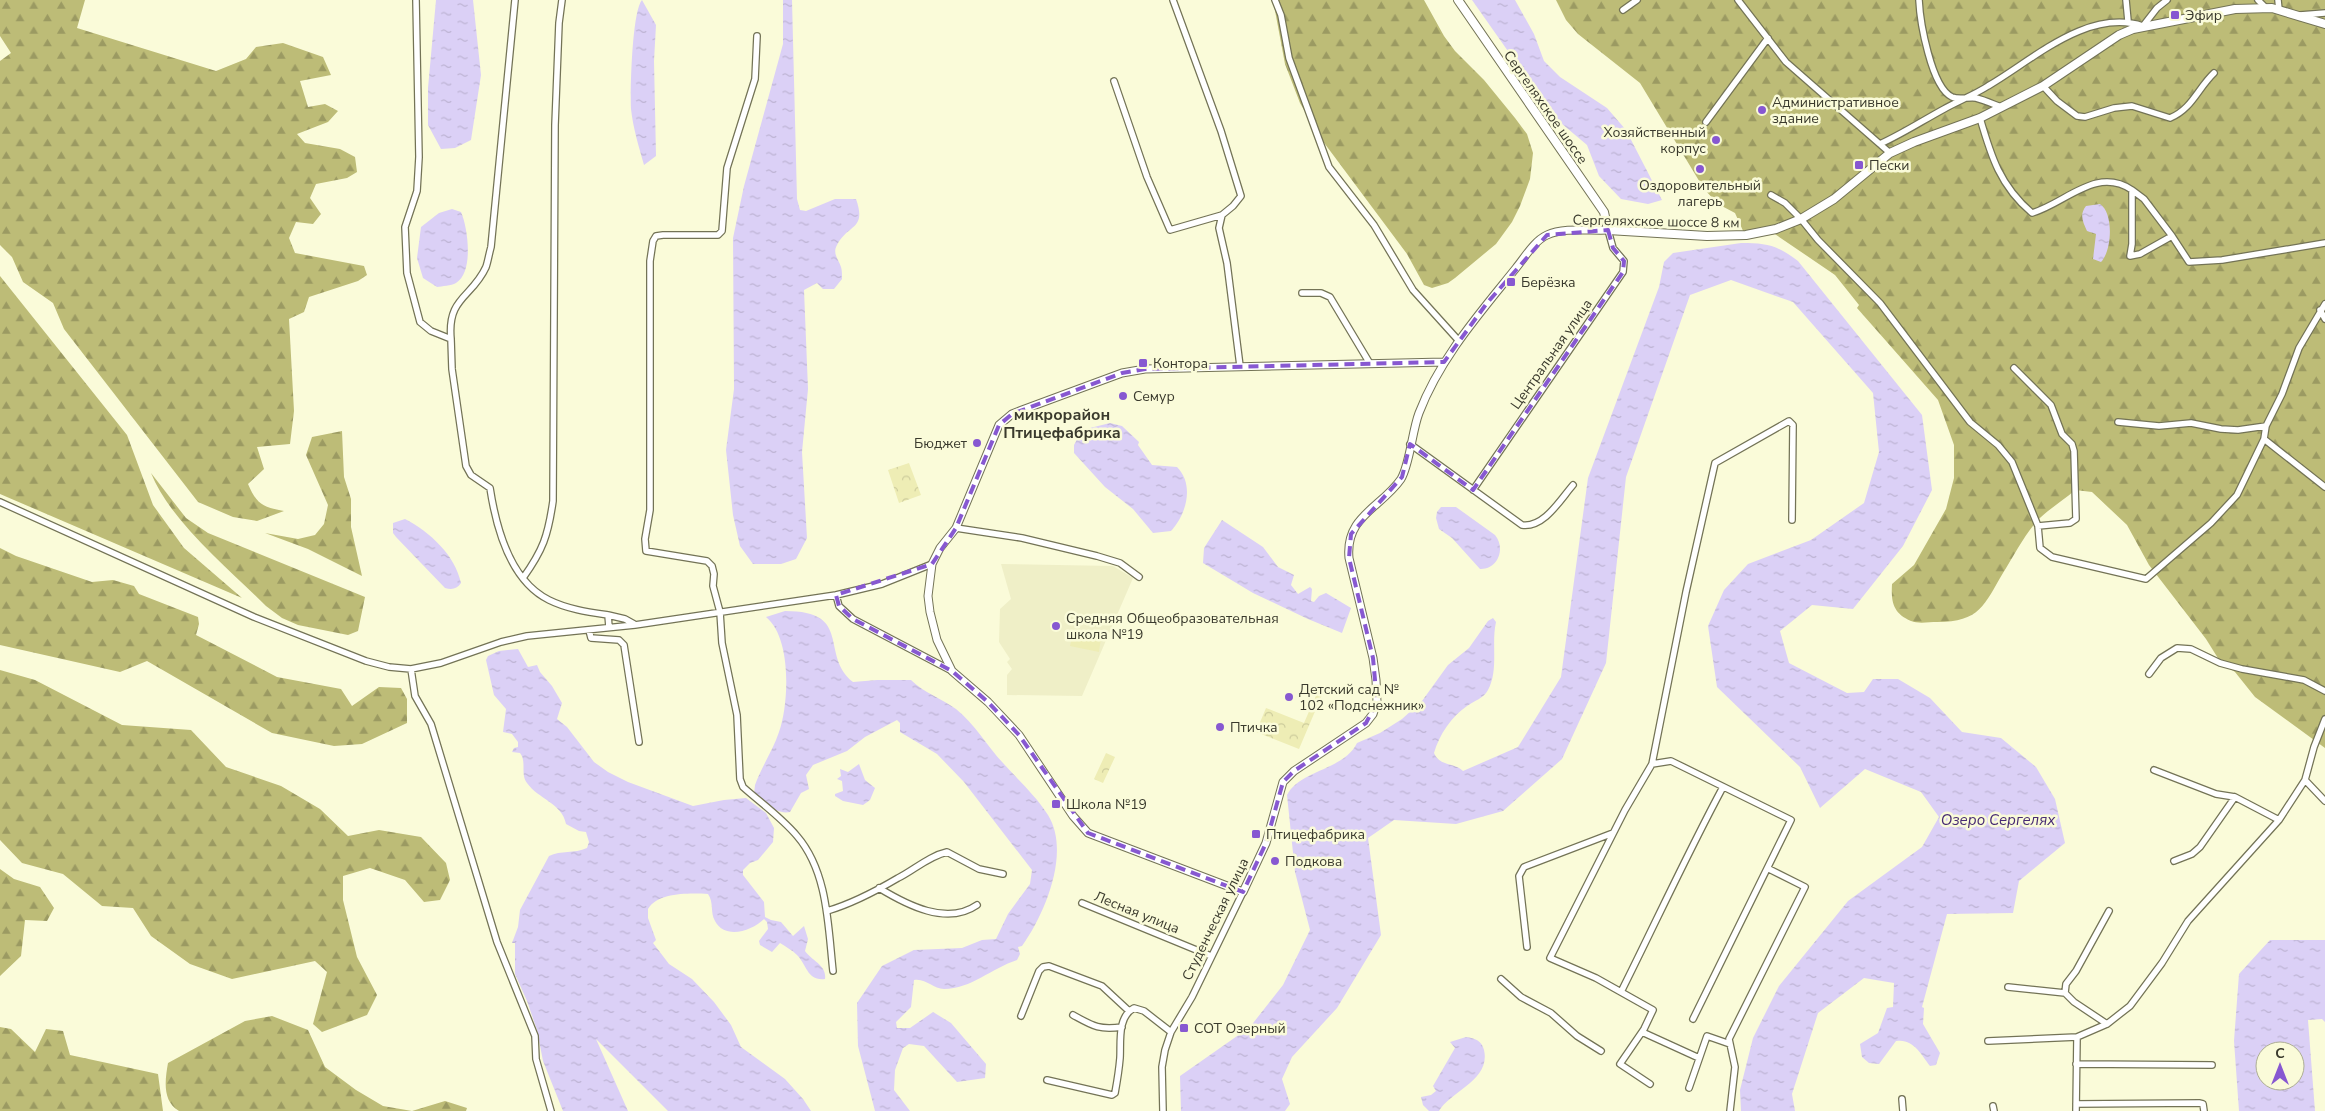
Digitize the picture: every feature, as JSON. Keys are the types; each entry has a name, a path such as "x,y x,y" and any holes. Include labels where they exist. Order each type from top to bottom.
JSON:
{"main road":[{"name":"Сергеляхское шоссе","path":"1458,0 1604,212 1608,230"},
{"name":"Сергеляхское шоссе 8 км","path":"1608,230 1708,236 1746,235 1776,229 1801,219 1834,199 1890,153 1914,142 1980,118 2043,86 2119,35 2143,26 2172,23 2235,9 2266,8"},
{"path":"2266,8 2298,15 2325,24"}],"street":[{"path":"416,0 419,157 417,191 405,227 407,272 420,322 431,332 451,338"},
{"path":"515,0 491,248 486,267 452,312 450,326 452,369 466,466 471,475 490,488 498,526 514,566 523,578 546,599 555,603 625,619 635,625"},
{"path":"523,578 539,555 549,532 553,501 555,125 559,23 562,0"},
{"path":"1114,81 1147,178 1170,230 1222,215 1233,206 1241,196 1221,130 1173,0"},
{"path":"1276,0 1282,15 1289,58 1330,167 1379,233 1413,290 1459,341"},
{"path":"1623,10 1637,0"},
{"path":"1738,0 1786,62 1890,153"},
{"path":"1920,0 1922,29 1935,72 1948,94 1953,97 1974,98 2001,107"},
{"path":"2126,0 2128,21"},
{"path":"1880,144 1987,87 2071,35 2089,27 2128,21 2143,26 2157,8 2167,0"},
{"path":"2258,0 2266,8"},
{"path":"2278,0 2279,10"},
{"path":"2298,15 2325,13"},
{"path":"757,36 755,79 728,168 722,231 718,235 711,236 656,236 653,241 650,261 650,510 645,539 646,552 707,561 712,566 713,586 720,612 722,643 737,714 740,779 743,787 784,822 809,852 818,872 826,912 833,971"},
{"path":"1706,122 1768,38"},
{"path":"2043,86 2057,101 2077,116 2086,117 2114,108 2132,106 2170,118 2187,108 2205,81 2214,73"},
{"path":"1980,118 1990,153 1999,175 2032,213 2100,181 2124,184 2144,199 2189,262 2222,260 2325,243"},
{"path":"2132,190 2132,244 2130,256 2140,254 2172,236"},
{"path":"1771,195 1785,203 1818,240 1880,303 1970,422 1998,444 2012,462 2038,526 2040,548 2052,557 2146,579 2210,523 2236,495 2264,439 2266,426 2282,394 2299,348 2325,304"},
{"path":"1222,215 1220,228 1227,263 1240,366"},
{"name":"Сергеляхское шоссе 8 км","path":"1444,362 1535,244 1547,235 1562,231 1608,230"},
{"name":"Центральная улица","path":"1473,490 1623,272 1624,261 1613,248 1608,230"},
{"path":"1302,293 1321,294 1330,297 1369,362"},
{"path":"2320,310 2325,319"},
{"path":"952,671 940,648 930,612 928,596 932,564 940,548 956,528 999,425 1012,414 1122,374 1145,369 1369,362 1444,362"},
{"name":"Студенческая улица","path":"1163,1111 1162,1067 1171,1032 1192,997 1266,843 1283,782 1294,771 1366,723 1373,714 1377,702 1373,658 1348,546 1350,534 1360,519 1380,502 1402,477 1419,413 1444,362"},
{"path":"2014,368 2051,404 2062,434 2072,444 2074,451 2076,519 2070,523 2038,526"},
{"path":"1650,1084 1620,1064 1642,1032 1652,1010 1596,978 1550,958 1613,833 1652,764 1686,592 1715,463 1789,421 1793,425 1792,520"},
{"path":"2118,422 2159,426 2191,423 2221,430 2238,430 2266,426"},
{"path":"2264,439 2325,487"},
{"path":"1410,444 1473,490 1522,524 1528,526 1536,524 1544,518 1572,485"},
{"path":"0,502 254,618 366,661 389,667 411,669 441,663 501,642 527,636 635,625 836,595 882,584 932,564"},
{"path":"956,528 1014,536 1097,556 1120,563 1139,577"},
{"path":"836,595 839,606 853,619 952,671 988,702 1019,735 1077,821 1088,833 1243,892"},
{"path":"608,615 610,627"},
{"path":"590,630 591,638 619,640 624,645 639,742"},
{"path":"2149,674 2161,658 2177,648 2191,649 2220,663 2242,669 2304,680 2325,691"},
{"path":"411,669 415,696 431,724 497,942 535,1036 536,1059 551,1111"},
{"path":"1988,1041 2077,1037 2108,1024 2130,1006 2162,963 2188,921 2279,820 2306,780 2314,747 2325,719"},
{"path":"1652,764 1671,760 1792,820 1693,1019"},
{"path":"2154,770 2216,794 2235,797 2279,820"},
{"path":"2306,780 2325,800"},
{"path":"1621,992 1674,887 1684,860 1723,787"},
{"path":"2174,861 2192,854 2200,847 2235,797"},
{"path":"1527,947 1518,876 1524,867 1613,833"},
{"path":"826,912 879,888 946,852 979,869 1003,874"},
{"path":"1730,1111 1735,1066 1728,1039 1805,888 1769,869"},
{"path":"879,888 925,910 947,915 965,913 977,905"},
{"name":"Лесная улица","path":"1082,903 1211,956"},
{"path":"2065,993 2066,984 2076,971 2109,910"},
{"path":"1021,1016 1039,971 1043,967 1049,966 1102,986 1129,1011"},
{"path":"1501,979 1521,997 1551,1013 1577,1036 1601,1051"},
{"path":"2008,987 2065,993 2074,1002 2108,1024"},
{"path":"1047,1080 1109,1095 1115,1093 1122,1027 1129,1011 1134,1008 1144,1011 1171,1032"},
{"path":"1073,1015 1096,1028 1105,1030 1122,1027"},
{"path":"1642,1032 1699,1058"},
{"path":"1689,1088 1707,1036 1730,1044"},
{"path":"2076,1111 2077,1037"},
{"path":"2076,1064 2212,1064"},
{"path":"1902,1099 1903,1111"},
{"path":"2076,1104 2199,1103 2203,1104 2204,1111"}],"highlighted area":[{"path":"1608,230 1613,248 1624,261 1623,272 1473,490 1410,444 1402,477 1351,534 1349,558 1373,658 1377,702 1366,723 1294,771 1283,782 1266,843 1243,892 1088,833 1019,735 988,702 952,671 853,619 839,606 836,595 932,564 956,528 999,425 1012,414 1122,373 1145,369 1444,362 1487,303 1547,235"}],"shaded area":[{"name":"Средняя Общеобразовательная школа №19","path":"1001,564 1113,566 1133,578 1082,696 1007,695 1007,675 1012,669 1007,662 1010,659 999,642 1000,609 1011,599"}],"green space":[{"path":"0,0 85,0 77,28 216,71 246,59 256,47 283,43 323,57 331,75 300,81 308,107 325,104 338,111 328,122 297,134 305,143 340,149 355,157 357,172 347,178 316,184 310,198 321,214 313,224 296,222 289,238 295,253 364,266 367,275 358,281 309,297 304,312 289,319 294,411 290,444 257,447 264,469 248,484 254,497 262,504 284,511 257,521 233,517 198,502 64,329 53,303 23,282 12,257 0,245 0,61 11,53 0,36"},
{"path":"1273,0 1424,0 1444,36 1455,51 1484,80 1527,134 1533,153 1530,179 1512,222 1496,244 1448,283 1432,288 1424,285 1407,254 1319,136 1300,103 1285,64"},
{"path":"1556,0 2325,0 2325,748 2255,697 2235,672 2221,663 2206,639 2149,565 2127,525 2092,492 2075,490 2036,522 1985,603 1972,615 1951,621 1920,623 1911,621 1900,614 1894,606 1892,584 1914,565 1946,509 1954,478 1954,445 1938,400 1857,308 1859,305 1835,275 1769,230 1744,233 1735,213 1718,204 1704,189 1640,83 1578,34 1566,20"},
{"path":"0,276 127,435 153,505 184,548 242,598 0,494"},
{"path":"342,431 344,477 351,499 351,527 362,576 308,549 265,533 298,539 315,535 324,524 328,505 306,455 312,437"},
{"path":"909,463 921,495 899,503 888,470"},
{"path":"151,473 186,518 208,533 365,597 358,631 348,635 298,625 282,618 266,606 186,526 160,491"},
{"path":"0,548 16,556 92,582 113,580 134,586 139,594 198,617 199,624 196,635 277,677 341,689 352,706 379,687 401,688 407,699 407,723 362,744 334,746 272,733 147,661 120,672 0,645"},
{"path":"1073,632 1101,638 1099,652 1070,646"},
{"path":"0,670 35,680 122,725 191,730 226,767 281,786 320,809 348,836 379,830 421,837 446,863 450,880 440,900 424,902 405,880 370,868 343,876 343,900 357,957 377,995 367,1015 322,1032 313,1024 327,972 315,961 232,979 190,964 151,936 133,908 102,906 63,874 22,863 0,840"},
{"path":"1317,693 1322,695 1299,749 1256,732 1266,708 1304,723"},
{"path":"1106,753 1115,757 1103,783 1094,779"},
{"path":"0,869 14,879 40,887 54,908 47,921 25,920 21,956 0,976"},
{"path":"272,1016 308,1030 325,1067 356,1090 383,1106 412,1111 179,1111 174,1107 167,1096 166,1090 168,1063 245,1021"},
{"path":"0,1027 11,1029 35,1052 46,1029 63,1031 70,1055 158,1074 163,1111 0,1111"},
{"path":"445,1101 467,1108 466,1111 412,1111"}],"water":[{"path":"436,0 473,0 481,75 471,140 455,148 441,149 428,125 428,88"},
{"path":"642,0 656,25 654,61 656,156 644,165 631,109 631,70 634,35 636,19"},
{"path":"783,0 792,0 797,199 800,210 806,211 835,199 856,199 859,216 858,222 841,238 836,248 842,279 834,289 823,289 817,283 804,290 808,389 802,452 807,538 796,559 781,564 753,564 740,546 733,515 726,450 734,389 733,238 744,186 783,44"},
{"path":"1472,0 1515,0 1534,34 1544,61 1560,77 1607,108 1626,130 1662,200 1648,204 1621,199 1599,176 1587,145 1555,118"},
{"path":"2100,204 2108,215 2110,232 2105,257 2101,262 2093,259 2096,234 2087,231 2082,215 2086,206"},
{"path":"452,209 461,212 464,219 468,249 467,260 462,277 456,283 437,287 423,278 417,258 421,227 439,213"},
{"name":"Озеро Сергелях","path":"1741,243 1778,248 1798,261 1922,415 1932,490 1903,546 1853,609 1812,605 1780,631 1789,663 1847,693 1864,692 1873,679 1898,679 1930,698 1962,732 2001,738 2036,767 2055,799 2065,843 2019,881 2013,913 1947,914 1922,1007 1924,1008 1923,1024 1940,1053 1936,1065 1930,1066 1912,1044 1902,1041 1896,1041 1879,1064 1869,1063 1862,1057 1860,1044 1878,1033 1887,1008 1893,1007 1894,983 1864,978 1818,1013 1792,1094 1795,1111 1741,1111 1740,1090 1753,1038 1779,986 1848,901 1922,847 1939,817 1921,792 1865,769 1820,808 1800,767 1717,687 1708,626 1724,590 1748,564 1811,540 1864,503 1879,452 1873,393 1793,302 1731,280 1690,295 1626,477 1606,663 1562,759 1503,811 1456,824 1394,820 1368,838 1381,935 1337,1008 1292,1057 1282,1079 1290,1104 1285,1111 1181,1111 1180,1076 1250,1027 1283,985 1310,930 1295,872 1287,795 1293,787 1302,780 1342,759 1351,752 1357,743 1380,733 1402,719 1422,701 1448,665 1469,648 1488,621 1493,618 1496,622 1494,665 1488,690 1461,710 1451,721 1439,739 1434,753 1443,762 1456,766 1463,771 1518,747 1561,677 1588,478 1659,287 1664,262 1673,253"},
{"path":"1110,423 1122,426 1139,442 1138,445 1152,465 1177,467 1183,474 1186,482 1186,500 1181,517 1171,531 1153,533 1133,509 1105,487 1074,453 1074,445 1082,430"},
{"path":"1441,507 1456,507 1495,535 1500,546 1496,562 1491,566 1480,569 1452,538 1439,529 1436,518 1437,512"},
{"path":"405,519 440,545 458,573 461,583 458,587 452,589 445,588 396,537 393,533 393,523"},
{"path":"1222,520 1263,547 1278,567 1294,575 1291,585 1298,594 1310,587 1312,589 1311,601 1314,602 1319,596 1326,593 1351,608 1342,633 1253,593 1203,563 1204,548"},
{"path":"785,611 806,613 820,618 828,626 838,660 843,671 853,682 911,680 956,709 969,721 997,756 1038,801 1048,815 1054,830 1057,847 1052,882 1031,933 1022,946 1018,947 1020,954 1017,960 963,986 954,988 940,989 922,981 914,980 911,1007 896,1022 897,1028 910,1028 933,1012 951,1023 986,1064 985,1078 957,1082 924,1046 909,1044 903,1048 895,1070 894,1090 910,1111 875,1111 858,1046 857,1003 882,966 914,950 962,948 982,940 996,939 1008,914 1030,884 1032,870 964,782 937,754 900,732 900,723 897,720 865,737 847,751 813,765 806,775 809,789 801,793 790,812 775,810 754,794 755,785 779,732 785,705 786,672 784,655 774,627 766,617"},
{"path":"518,649 528,667 537,665 562,703 557,719 567,727 594,762 608,772 628,782 693,806 746,798 766,813 774,828 773,842 758,860 750,863 743,870 743,875 764,902 765,917 781,922 793,936 804,926 808,939 805,951 824,970 825,979 814,978 797,955 780,943 772,952 760,945 759,941 768,929 767,922 764,919 753,927 739,932 732,932 719,927 714,918 708,894 675,895 659,899 648,909 648,918 656,940 653,943 669,964 692,979 714,1002 731,1025 741,1047 785,1079 811,1111 668,1111 596,1039 628,1111 563,1111 543,1061 537,1030 527,1001 515,974 515,943 512,943 518,927 520,910 549,856 582,850 587,848 589,842 586,832 579,831 566,824 560,811 527,783 524,776 522,757 520,753 512,752 514,748 518,747 518,742 512,734 503,732 506,709 494,695 486,660 488,656 499,651"},
{"path":"859,764 865,780 875,788 870,800 863,805 843,801 835,796 835,794 843,791 842,781 837,779 841,776 840,769 848,772"},
{"path":"2270,940 2325,940 2325,1022 2322,1019 2308,1020 2315,1111 2239,1111 2234,1041 2239,974"},
{"path":"1466,1037 1478,1040 1482,1044 1485,1060 1482,1069 1469,1084 1452,1097 1439,1111 1429,1111 1423,1105 1421,1097 1431,1095 1436,1091 1433,1086 1455,1048 1450,1042"}],"place":[{"name":"Эфир","path":"2175,15"},
{"name":"Административное здание","path":"1762,110"},
{"name":"Хозяйственный корпус","path":"1716,140"},
{"name":"Пески","path":"1859,165"},
{"name":"Оздоровительный лагерь","path":"1700,169"},
{"name":"Берёзка","path":"1511,282"},
{"name":"Контора","path":"1143,363"},
{"name":"Семур","path":"1123,396"},
{"name":"Бюджет","path":"977,443"},
{"name":"Средняя Общеобразовательная школа №19","path":"1056,626"},
{"name":"Детский сад № 102 «Подснежник»","path":"1289,697"},
{"name":"Птичка","path":"1220,727"},
{"name":"Школа №19","path":"1056,804"},
{"name":"Птицефабрика","path":"1256,834"},
{"name":"Подкова","path":"1275,861"},
{"name":"СОТ Озерный","path":"1184,1028"}],"district":[{"name":"микрорайон Птицефабрика","path":"1062,423"}]}
